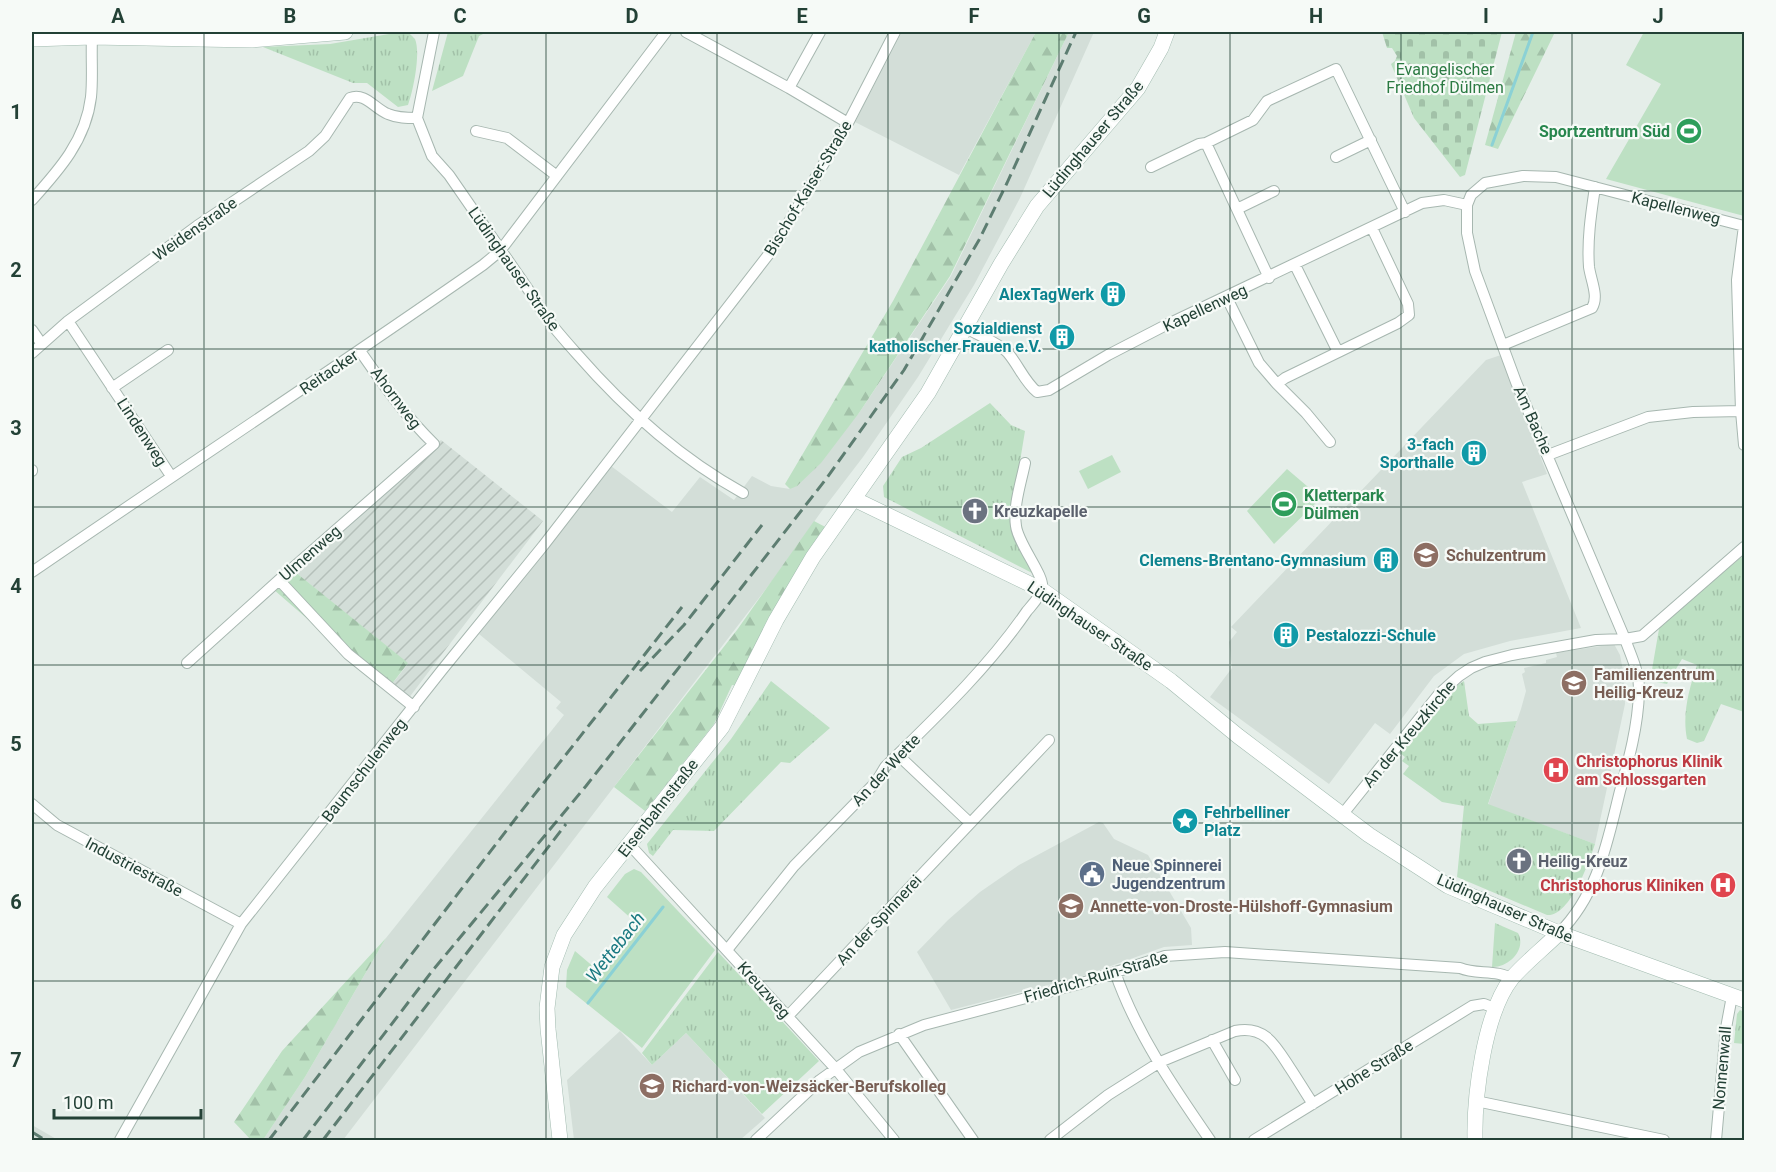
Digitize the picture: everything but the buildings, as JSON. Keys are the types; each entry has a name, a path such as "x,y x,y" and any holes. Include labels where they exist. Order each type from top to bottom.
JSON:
{"street":[{"path":"32,39 176,35 252,40 345,32"},
{"path":"417,118 434,32"},
{"name":"Reitacker","path":"32,572 171,476 360,351 500,252 666,32"},
{"path":"686,32 848,123"},
{"path":"789,88 820,32"},
{"name":"Bischof-Kaiser-Straße","path":"640,420 779,240 848,123 895,32"},
{"name":"Lüdinghauser Straße","path":"1167,32 1161,48 1138,88 1037,206 1001,264 928,393 854,499 1042,590 1171,681 1238,736 1396,855 1448,886 1560,933 1738,998"},
{"path":"32,200 57,171 80,136 87,117 91,98 92,37"},
{"path":"1151,167 1253,120 1267,101 1336,69 1405,212"},
{"name":"Weidenstraße","path":"32,353 68,321 197,226 309,151 325,136 351,98 362,97 386,114 417,118"},
{"name":"Lüdinghauser Straße","path":"417,118 432,156 448,175 532,295 542,314 596,376 655,434 718,479 743,493"},
{"path":"476,131 507,138 557,176"},
{"path":"1336,157 1371,140"},
{"path":"1206,143 1269,278"},
{"name":"Kapellenweg","path":"966,328 1006,350 1027,383 1037,392 1049,390 1108,355 1422,203 1469,200 1485,183 1523,176 1556,177 1744,226"},
{"path":"1503,345 1592,308 1596,302 1589,267 1588,227 1594,187"},
{"path":"1237,209 1274,191"},
{"name":"Am Bache","path":"1469,200 1467,233 1474,271 1515,382 1548,455 1638,674 1639,691 1635,735 1600,869 1585,902 1560,933"},
{"path":"1744,226 1737,280 1743,362 1741,411 1744,445"},
{"path":"1277,384 1398,323 1409,315 1408,304 1372,228"},
{"path":"1295,265 1338,352"},
{"path":"1227,297 1259,363 1330,442"},
{"name":"Lindenweg","path":"68,321 171,476"},
{"path":"32,330 41,343"},
{"name":"Lindenweg","path":"112,388 168,350"},
{"name":"Ahornweg","path":"360,351 399,405 434,444"},
{"path":"1548,455 1648,417 1693,412 1741,411"},
{"name":"Baumschulenweg","path":"120,1140 241,924 543,546 640,420"},
{"name":"Ulmenweg","path":"187,663 279,579 434,444"},
{"path":"1025,463 1016,510 1016,527 1023,549 1042,581 1042,590"},
{"name":"Eisenbahnstraße","path":"560,1140 548,1029 548,988 557,950 595,887 722,727 776,620 813,557 854,499"},
{"path":"1625,639 1642,636 1744,547"},
{"path":"279,579 348,654 414,707"},
{"name":"An der Wette","path":"728,950 795,866 876,782 885,767 987,664 1042,590"},
{"name":"An der Kreuzkirche","path":"1342,815 1443,690 1471,668 1512,655 1596,640 1625,639"},
{"name":"An der Spinnerei","path":"788,1016 1049,740"},
{"path":"897,755 970,823"},
{"name":"Industriestraße","path":"32,804 57,825 241,924"},
{"name":"Kreuzweg","path":"629,844 835,1068 894,1140"},
{"path":"1475,1140 1476,1101 1489,1032 1497,1009 1512,979 1560,933"},
{"name":"Friedrich-Ruin-Straße","path":"756,1140 835,1068 859,1052 943,1019 1079,984 1165,956 1225,952 1460,968 1470,972 1500,974 1512,979"},
{"path":"1115,972 1128,1006 1160,1062 1210,1140"},
{"name":"Nonnenwall","path":"1716,1140 1726,1028 1738,998"},
{"name":"Hohe Straße","path":"1254,1140 1473,1006 1484,1004 1497,1009"},
{"path":"1050,1140 1108,1095 1160,1062 1243,1029 1265,1036 1275,1046 1313,1104"},
{"path":"900,1034 973,1140"},
{"path":"1212,1040 1235,1080"},
{"path":"1476,1101 1664,1140"}],"shaded area":[{"path":"902,32 1036,32 959,175 855,122"},
{"path":"1069,32 1094,32 1020,198 974,285 918,377 863,457 772,581 343,1140 263,1140 305,1077 386,938 564,715 556,708 561,702 479,634 611,466 672,512 700,477 734,500 752,476 771,486 790,489 859,413 951,276"},
{"name":"Schulzentrum","path":"1501,355 1547,474 1522,482 1581,628 1510,641 1464,654 1434,676 1390,734 1375,723 1329,784 1210,697 1232,668 1229,642 1237,632 1231,627 1486,360"},
{"path":"441,440 543,521 405,703 388,689 408,664 294,571 332,534"},
{"name":"Christophorus Klinik am Schlossgarten","path":"1614,644 1620,655 1624,676 1625,704 1595,844 1488,805 1526,691 1522,674 1525,672 1524,668 1546,663 1546,660 1557,657 1556,653"},
{"name":"Annette-von-Droste-Hülshoff-Gymnasium","path":"1099,822 1103,823 1114,839 1148,855 1191,928 1192,945 1164,947 1080,977 951,1010 917,952 980,892 1019,865"},
{"name":"Richard-von-Weizsäcker-Berufskolleg","path":"620,1031 652,1065 686,1033 765,1118 740,1140 574,1140 567,1080"},
{"path":"32,1125 58,1140 37,1140 32,1137"}],"green space":[{"path":"408,32 415,39 417,63 408,105 398,107 367,83 353,83 263,47 330,44"},
{"path":"448,32 487,32 479,36 463,76 432,91"},
{"path":"1036,32 1069,32 950,276 859,413 821,463 797,486 790,489 785,484 893,301"},
{"name":"Evangelischer Friedhof Dülmen","path":"1382,32 1502,32 1465,175 1460,177 1414,118 1391,64 1397,56 1392,48 1387,48"},
{"path":"1516,32 1555,32 1498,149 1485,145"},
{"name":"Sportzentrum Süd","path":"1644,32 1744,32 1744,216 1606,179 1661,84 1626,65"},
{"path":"990,403 1011,425 1025,431 1012,510 1034,574 884,497 883,486 902,457 921,448"},
{"path":"1112,455 1121,472 1088,489 1079,471"},
{"name":"Kletterpark Dülmen","path":"1287,469 1321,498 1274,544 1247,511"},
{"path":"814,521 831,530 742,687 732,685 714,724 645,811 614,787 737,630"},
{"path":"1744,555 1744,712 1721,704 1704,741 1697,743 1687,739 1685,720 1689,692 1697,665 1682,659 1667,684 1650,681 1659,629 1663,622"},
{"path":"294,571 408,663 388,689 273,589"},
{"path":"771,681 830,728 790,763 781,762 714,831 673,830 653,856 649,853 647,844 731,739"},
{"path":"1464,681 1469,716 1478,724 1517,721 1488,804 1595,844 1571,898 1555,913 1547,915 1457,877 1464,806 1442,802 1403,774 1409,766 1402,761 1405,757 1400,753 1451,690"},
{"path":"634,869 641,872 715,950 642,1048 566,987 567,970 575,951 595,968 634,921 607,897 625,874"},
{"path":"1495,923 1518,933 1520,946 1510,961 1498,967 1492,967"},
{"path":"386,938 305,1077 263,1140 251,1140 234,1122 282,1051"},
{"path":"718,952 819,1061 762,1114 686,1033 652,1065 642,1053"},
{"path":"1740,1010 1744,1012 1744,1044 1734,1043 1737,1014"}],"waterway":[{"name":"Wettebach","path":"1492,145 1533,32"},
{"name":"Wettebach","path":"588,1003 663,907"}],"railway":[{"path":"303,1140 433,970 586,786 706,633 826,479 904,370 979,240 1076,32"},
{"path":"640,671 684,625 762,525"},
{"path":"269,1140 516,818 682,607"},
{"path":"323,1140 566,824"},
{"path":"32,1132 45,1140"}],"place":[{"name":"Sportzentrum Süd","path":"1689,131"},
{"name":"AlexTagWerk","path":"1113,294"},
{"name":"Sozialdienst katholischer Frauen e.V.","path":"1062,337"},
{"name":"3-fach Sporthalle","path":"1474,453"},
{"name":"Kletterpark Dülmen","path":"1284,504"},
{"name":"Kreuzkapelle","path":"975,511"},
{"name":"Schulzentrum","path":"1426,555"},
{"name":"Clemens-Brentano-Gymnasium","path":"1386,560"},
{"name":"Pestalozzi-Schule","path":"1286,635"},
{"name":"Familienzentrum Heilig-Kreuz","path":"1574,683"},
{"name":"Christophorus Klinik am Schlossgarten","path":"1556,770"},
{"name":"Fehrbelliner Platz","path":"1185,821"},
{"name":"Heilig-Kreuz","path":"1519,861"},
{"name":"Neue Spinnerei Jugendzentrum","path":"1092,874"},
{"name":"Christophorus Kliniken","path":"1723,885"},
{"name":"Annette-von-Droste-Hülshoff-Gymnasium","path":"1071,906"},
{"name":"Richard-von-Weizsäcker-Berufskolleg","path":"652,1086"}]}
